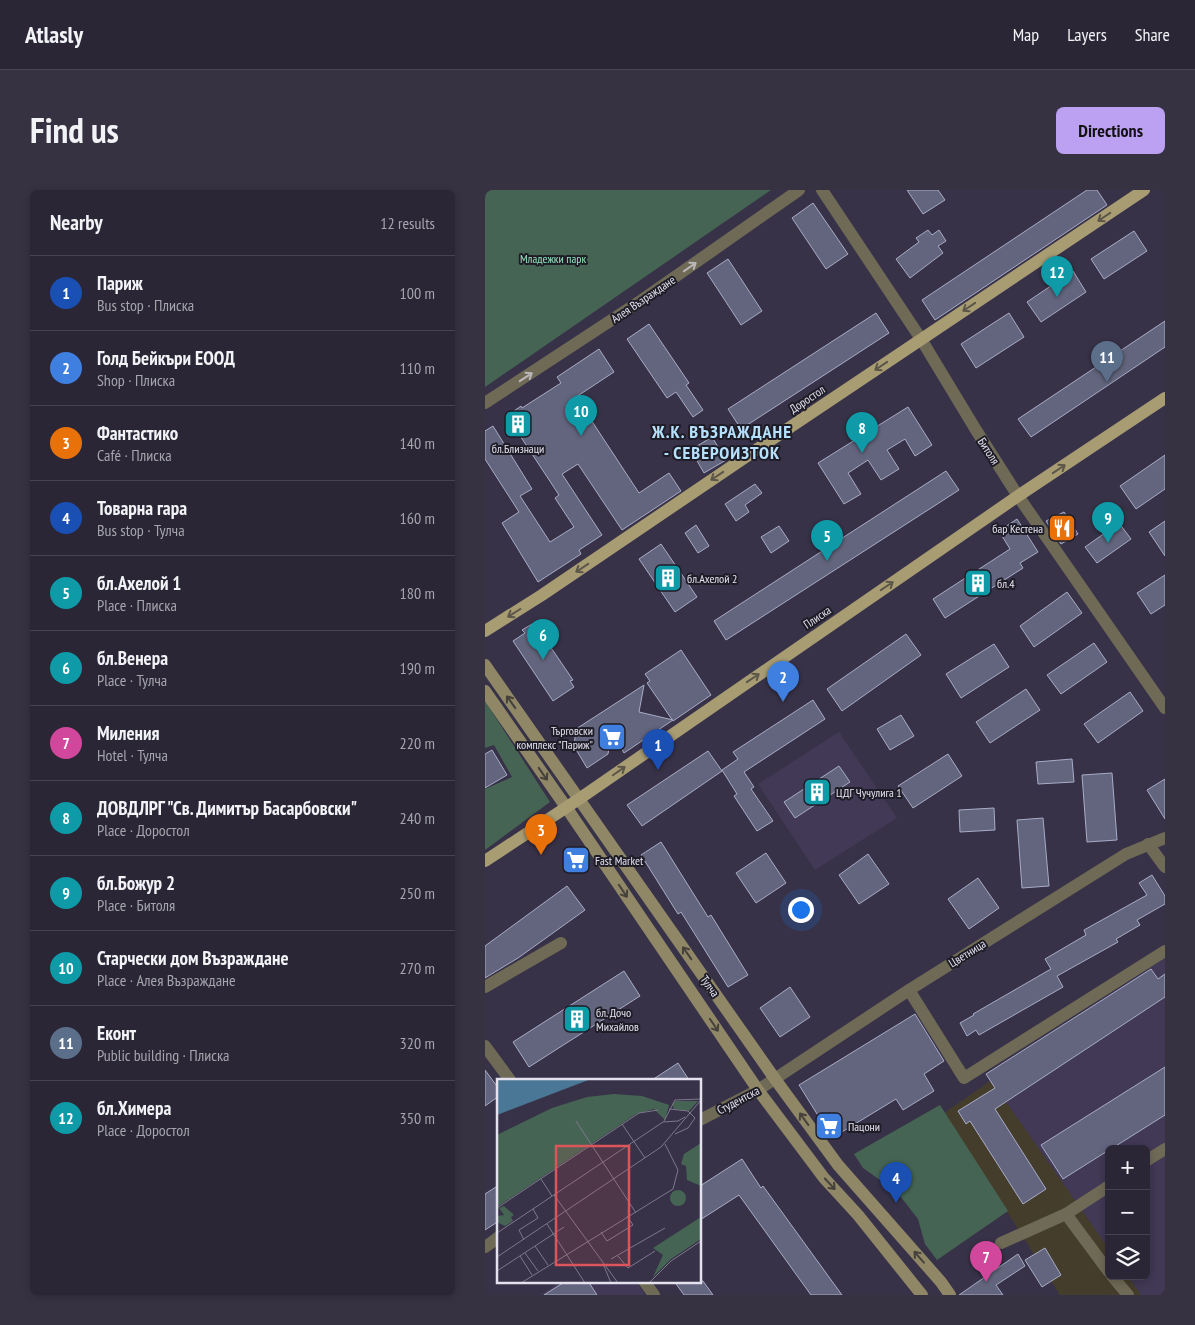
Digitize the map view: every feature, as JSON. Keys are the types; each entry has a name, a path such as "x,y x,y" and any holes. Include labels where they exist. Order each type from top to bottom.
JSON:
{"main road":[{"name":"Доростол","path":"485,631 542,595 1144,190"},
{"name":"Плиска","path":"485,861 579,799 1018,496 1165,398"},
{"name":"Тулча","path":"485,665 775,1079 838,1165 941,1282 950,1295"},
{"name":"Тулча","path":"485,691 758,1090 824,1178 858,1215 922,1295"}],"street":[{"name":"Алея Възраждане","path":"485,403 642,300 799,190"},
{"name":"Битоля","path":"822,190 921,339 1018,496 1165,708"},
{"name":"Цветница","path":"775,1079 909,990 1127,854 1165,838"},
{"path":"1148,844 1165,867"},
{"path":"485,987 561,943"},
{"path":"909,990 964,1078 1165,951"},
{"path":"485,1046 509,1079"},
{"name":"Студентска","path":"701,1119 775,1079"},
{"path":"1150,1158 1165,1149"},
{"path":"1001,1243 1065,1214 1105,1189"},
{"path":"1065,1214 1105,1267"},
{"path":"485,1246 497,1238"},
{"path":"1115,1280 1128,1295"},
{"path":"645,1282 654,1295"}],"shaded area":[{"path":"839,732 897,818 815,870 758,784"},
{"path":"1165,958 1165,1295 1141,1295 1131,1280 1150,1280 1150,1145 1105,1145 1105,1243 988,1076"},
{"path":"1165,960 1165,1295 1060,1295 944,1113"},
{"path":"560,1282 637,1282 645,1295 540,1295"}],"green space":[{"name":"Младежки парк","path":"485,190 771,190 485,387"},
{"path":"485,701 550,802 485,850 485,789 512,777 494,745 485,748"},
{"path":"940,1105 1008,1211 937,1260 925,1244 918,1219 897,1192 863,1168 854,1154"}],"building":[{"path":"907,190 938,190 945,200 923,214"},
{"path":"1087,190 1097,190 1107,205 935,320 922,300"},
{"path":"813,203 848,254 826,269 792,218"},
{"path":"928,230 932,235 939,230 946,241 938,246 943,253 910,278 896,259 919,242 916,238"},
{"path":"1134,231 1147,251 1104,279 1091,259"},
{"path":"728,259 762,311 741,325 707,273"},
{"path":"1073,271 1086,292 1041,322 1027,302"},
{"path":"876,313 889,333 741,429 728,409"},
{"path":"1009,313 1024,337 976,368 961,344"},
{"path":"1165,321 1165,347 1031,437 1018,419"},
{"path":"649,324 689,383 686,385 703,410 693,417 676,392 667,398 627,339"},
{"path":"599,349 614,372 576,397 639,493 669,473 681,491 622,530 578,464 562,474 602,535 579,550 581,554 538,582 502,523 519,512 485,459 485,431 493,426 532,489 520,496 550,542 574,527 555,498 559,495 507,416 561,383 557,377"},
{"path":"908,407 932,445 915,456 905,439 887,450 899,469 881,480 868,460 848,473 861,494 844,504 818,463"},
{"path":"712,437 726,460 704,473 696,459 703,455 697,446"},
{"path":"1165,455 1165,489 1136,509 1120,486"},
{"path":"946,471 959,490 726,640 714,621"},
{"path":"755,484 762,493 745,505 749,512 736,521 725,504"},
{"name":"бар Кестена","path":"1064,512 1078,534 1061,544 1046,521"},
{"name":"бл.4","path":"1017,519 1038,552 1020,563 1023,568 945,618 933,599 1010,549 999,531"},
{"path":"1165,521 1165,556 1149,532"},
{"path":"1119,523 1131,539 1097,563 1085,547"},
{"path":"696,525 709,546 698,553 685,533"},
{"path":"779,526 789,541 771,553 761,537"},
{"name":"бл.Ахелой 2","path":"661,544 697,597 675,612 639,559"},
{"path":"1165,575 1165,605 1151,614 1137,593"},
{"path":"1067,592 1082,613 1034,647 1020,626"},
{"path":"532,624 539,634 541,633 573,680 570,681 574,687 553,701 513,641 525,633 522,630"},
{"path":"906,634 921,655 842,711 827,689"},
{"path":"1094,643 1107,662 1061,694 1047,675"},
{"path":"994,644 1009,667 961,698 946,674"},
{"path":"681,650 711,695 673,721 647,683 650,681 645,674"},
{"name":"Търговски комплекс \"Париж\"","path":"644,685 639,712 673,720 624,753 612,730 608,754 587,768 574,746 576,729"},
{"path":"1026,689 1040,710 990,743 976,722"},
{"path":"1130,692 1143,711 1098,743 1084,724"},
{"path":"813,700 825,719 744,772 754,787 751,789 773,821 757,831 734,796 737,794 722,770 738,759 733,752"},
{"path":"901,715 914,736 890,750 877,729"},
{"path":"492,750 507,775 485,788 485,754"},
{"path":"708,751 722,771 642,826 627,805"},
{"path":"948,754 962,776 913,808 898,786"},
{"path":"1072,759 1074,782 1038,784 1036,762"},
{"name":"ЦДГ Чучулига 1","path":"839,766 850,782 795,818 784,802"},
{"path":"1112,773 1117,840 1087,842 1082,775"},
{"path":"1165,779 1165,819 1147,790"},
{"path":"994,808 995,830 960,832 959,810"},
{"path":"1043,818 1049,886 1022,888 1017,820"},
{"path":"661,842 708,917 711,915 748,975 728,987 681,912 678,914 641,855"},
{"path":"766,853 786,883 756,903 736,873"},
{"path":"868,854 889,884 859,904 839,875"},
{"path":"1152,875 1165,896 1165,904 1137,920 1140,925 1116,939 1118,942 1057,976 1063,987 979,1035 976,1030 967,1036 960,1023 1051,969 1045,959 1086,935 1084,930 1147,895 1139,883"},
{"path":"978,878 999,908 969,929 948,899"},
{"path":"567,886 585,910 518,958 485,978 485,946"},
{"path":"1151,969 1158,979 1165,974 1165,997 995,1109 1046,1189 1023,1204 970,1121 966,1124 958,1111 995,1088 986,1074"},
{"name":"бл. Дочо Михайлов","path":"624,971 640,996 529,1067 513,1042"},
{"path":"790,987 810,1017 780,1037 760,1008"},
{"path":"915,1014 944,1061 924,1074 934,1091 903,1110 896,1099 832,1138 799,1085"},
{"path":"678,1063 688,1079 654,1079"},
{"path":"1165,1067 1165,1115 1117,1145 1105,1145 1105,1153 1063,1179 1041,1145"},
{"path":"485,1070 497,1086 497,1097 485,1106"},
{"path":"742,1159 761,1188 763,1186 842,1295 811,1295 739,1195 701,1219 701,1185"},
{"path":"497,1186 497,1222 485,1230 485,1194"},
{"path":"1045,1248 1061,1275 1042,1287 1025,1260"},
{"path":"1018,1254 1025,1266 996,1285 1003,1295 959,1295"},
{"path":"703,1281 713,1295 684,1295 675,1282"},
{"path":"564,1282 589,1282 597,1295 544,1295"}],"place":[{"name":"бл.Химера","path":"1057,297"},
{"name":"Еконт","path":"1107,382"},
{"name":"бл.Близнаци","path":"518,424"},
{"name":"Старчески дом Възраждане","path":"581,436"},
{"name":"ДОВДЛРГ \"Св. Димитър Басарбовски\"","path":"862,453"},
{"name":"бар Кестена","path":"1062,528"},
{"name":"бл.Божур 2","path":"1108,543"},
{"name":"бл.Ахелой 1","path":"827,561"},
{"name":"бл.Ахелой 2","path":"668,578"},
{"name":"бл.4","path":"978,583"},
{"name":"бл.Венера","path":"543,660"},
{"name":"Голд Бейкъри ЕООД","path":"783,702"},
{"name":"Търговски комплекс \"Париж\"","path":"612,737"},
{"name":"Париж","path":"658,770"},
{"name":"ЦДГ Чучулига 1","path":"817,792"},
{"name":"Фантастико","path":"541,855"},
{"name":"Fast Market","path":"576,860"},
{"name":"бл. Дочо Михайлов","path":"577,1019"},
{"name":"Пацони","path":"829,1126"},
{"name":"Товарна гара","path":"896,1203"},
{"name":"Миления","path":"986,1282"}],"district":[{"name":"Ж.К. ВЪЗРАЖДАНЕ - СЕВЕРОИЗТОК","path":"722,441"}]}
